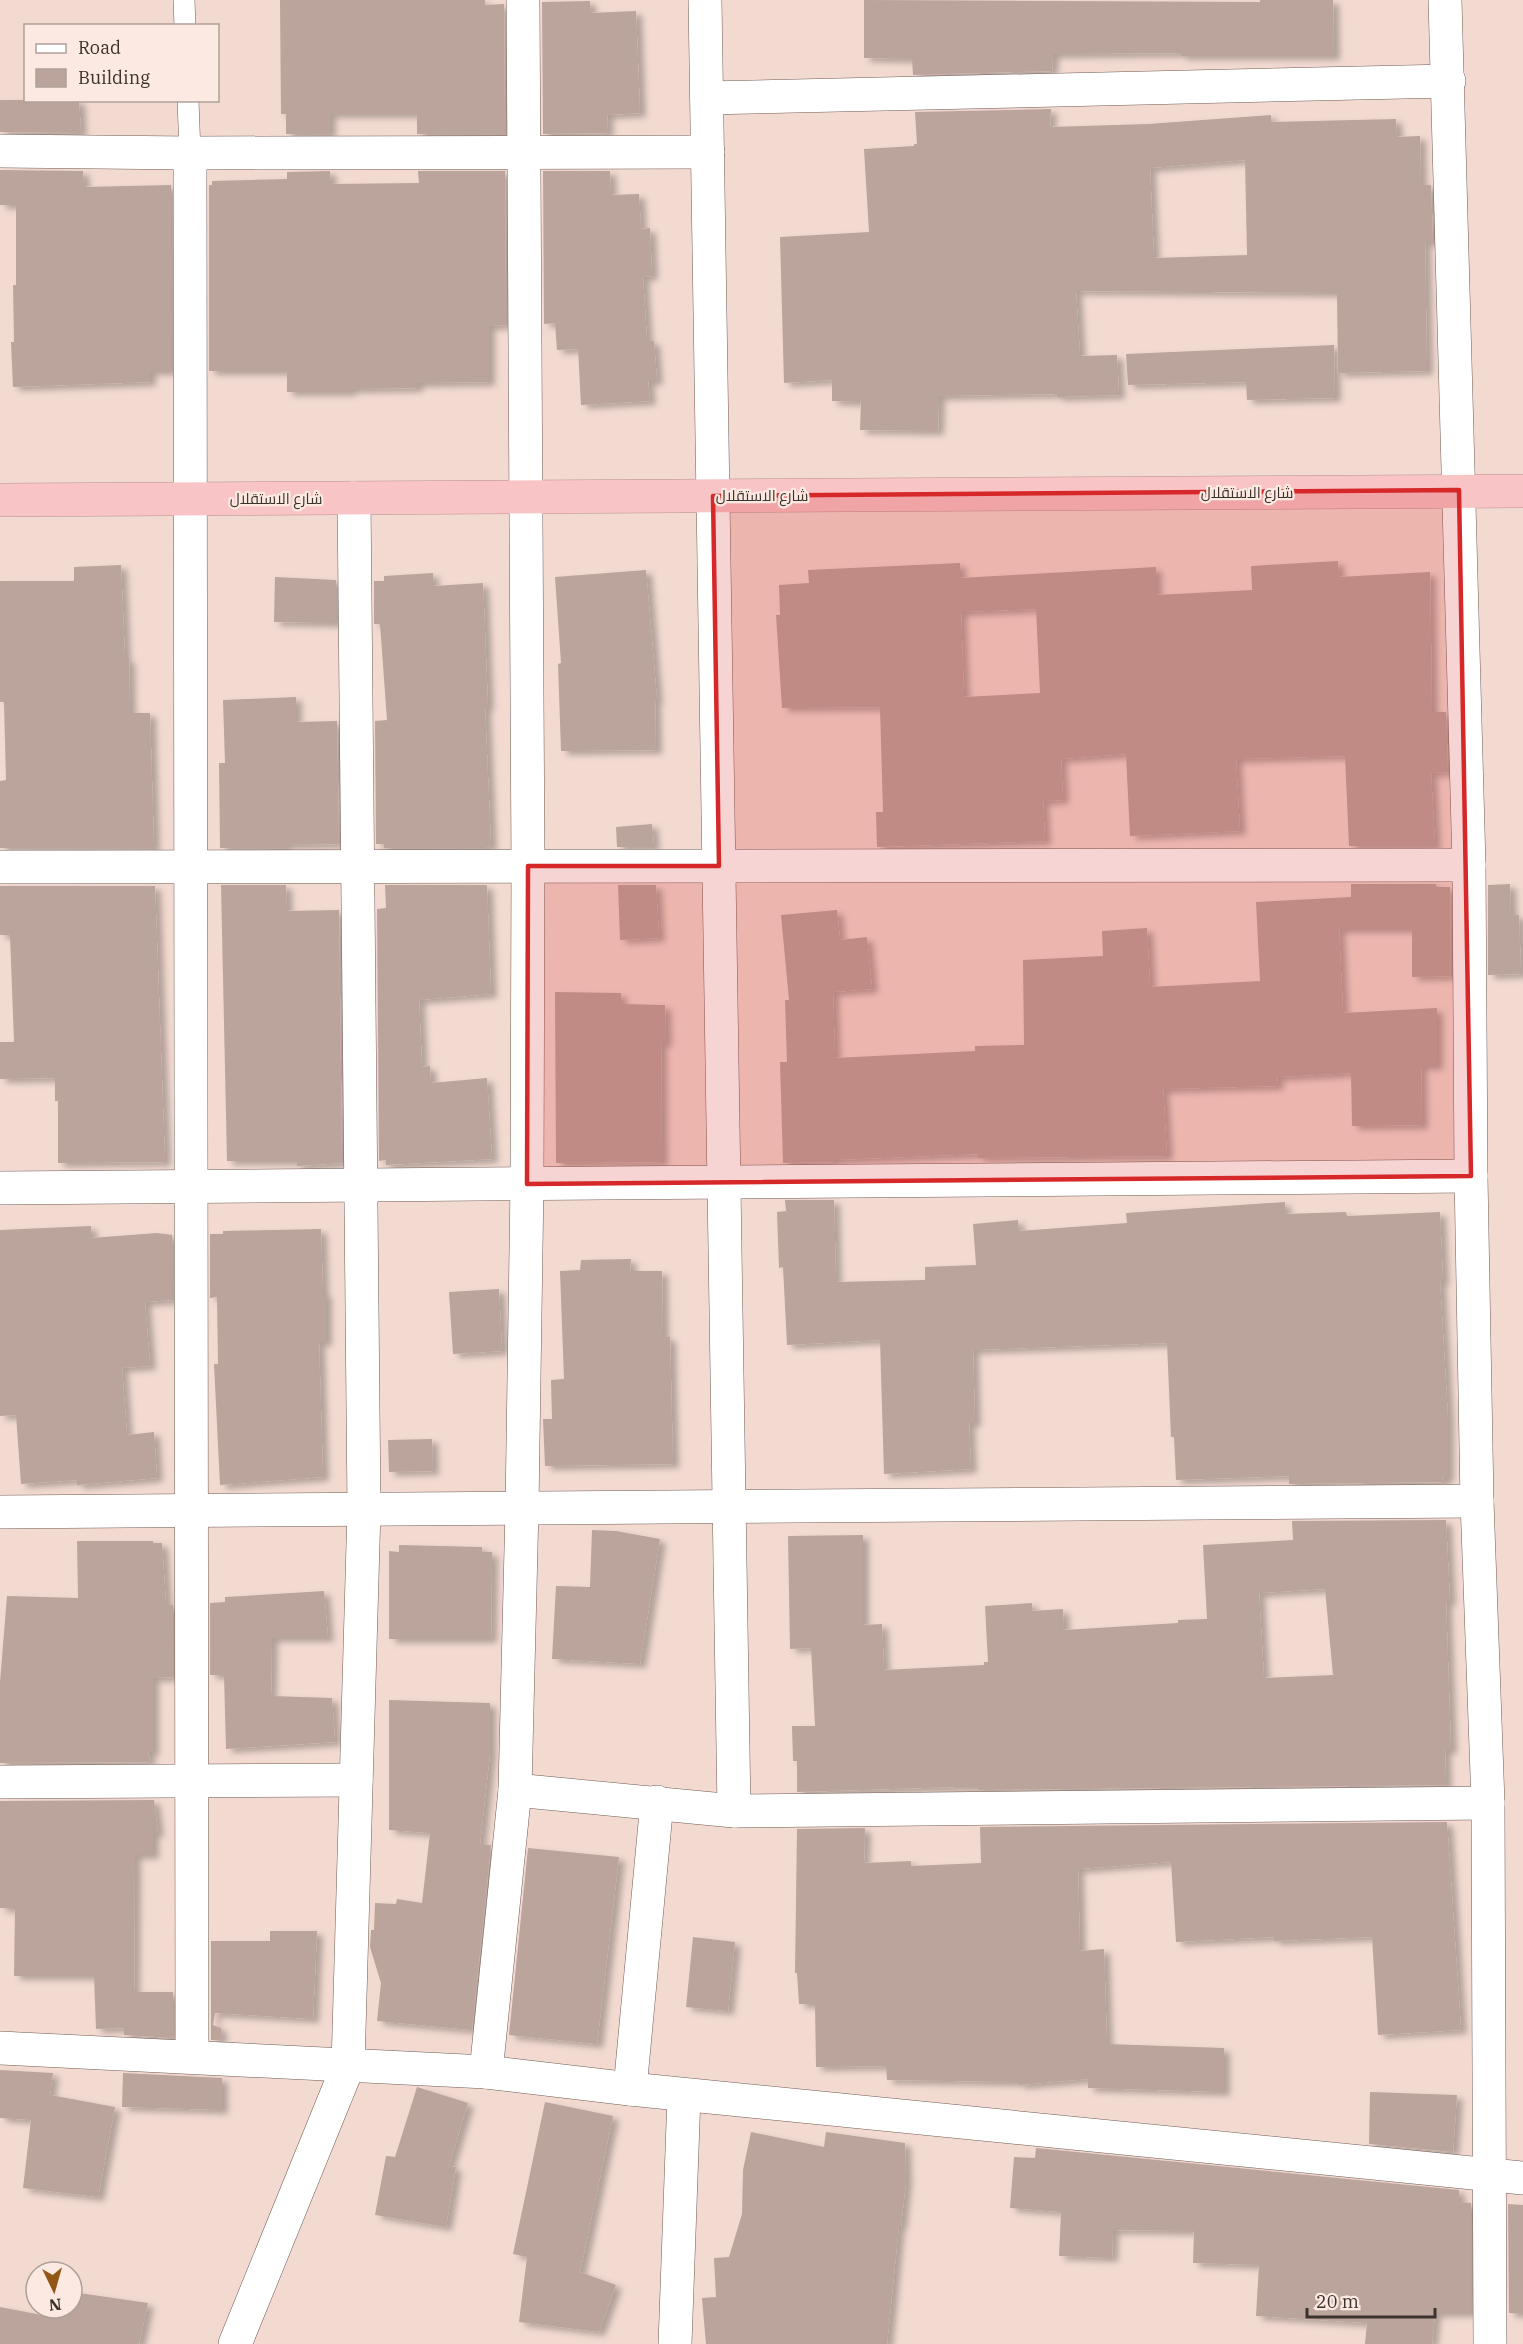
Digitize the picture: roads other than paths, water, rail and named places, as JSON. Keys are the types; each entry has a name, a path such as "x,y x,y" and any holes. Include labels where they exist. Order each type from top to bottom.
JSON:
{"highway":[{"name":"شارع الاستقلال","path":"0,500 1523,491"}],"street":[{"path":"486,2072 515,1790 522,1508 527,1184 528,866 523,0"},
{"path":"705,0 734,1811"},
{"path":"1445,0 1469,865 1471,1176 1477,1501 1488,1803 1490,2344"},
{"path":"706,98 1449,81"},
{"path":"0,151 708,152"},
{"path":"190,153 192,2057"},
{"path":"235,2344 348,2066 364,1509 354,498"},
{"path":"0,867 1469,865"},
{"path":"0,1188 1471,1176"},
{"path":"0,1512 1477,1501"},
{"path":"0,1782 356,1780"},
{"path":"515,1790 734,1811 1488,1803"},
{"path":"630,2089 657,1802"},
{"path":"0,2048 486,2072 684,2095 1523,2178"},
{"path":"675,2344 684,2095"}],"lane":[{"path":"184,0 185,24"},
{"path":"188,102 190,153"}]}
